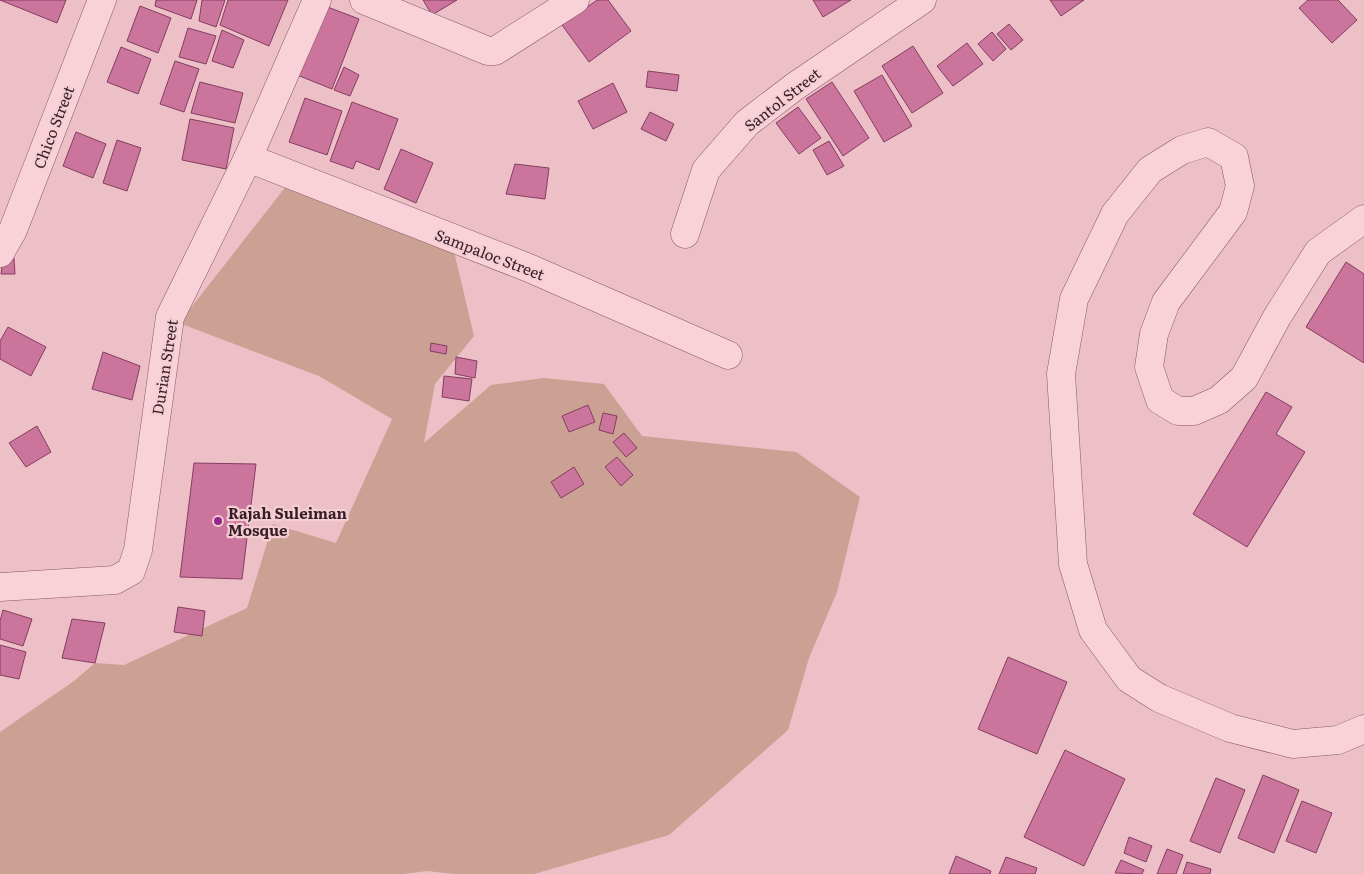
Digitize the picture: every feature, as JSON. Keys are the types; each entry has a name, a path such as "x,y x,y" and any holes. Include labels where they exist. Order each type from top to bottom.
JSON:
{"street":[{"name":"Chico Street","path":"0,254 13,230 102,0"},
{"name":"Durian Street","path":"0,587 115,580 131,571 138,550 170,317 248,158 317,0"},
{"path":"364,0 488,51 495,51 575,0"},
{"name":"Santol Street","path":"685,234 706,170 747,123 794,87 922,0"},
{"path":"1364,219 1318,252 1277,316 1244,378 1219,400 1194,411 1178,411 1160,400 1149,367 1154,334 1166,302 1233,212 1240,186 1234,157 1208,142 1182,150 1150,170 1115,214 1074,299 1061,374 1066,477 1073,564 1093,630 1129,679 1159,698 1230,728 1293,744 1338,740 1364,730"},
{"name":"Sampaloc Street","path":"248,158 529,268 728,355"}],"shaded area":[{"path":"287,185 453,247 474,336 435,384 424,443 491,385 544,378 604,384 642,436 796,452 860,497 837,592 809,658 788,730 669,835 534,874 454,874 427,871 404,874 0,874 0,732 74,681 95,663 124,665 247,608 273,524 336,543 392,419 319,376 179,323"}],"building":[{"path":"0,0 66,0 57,23"},
{"path":"156,0 197,0 191,19 155,6"},
{"path":"202,0 225,0 216,27 199,21"},
{"path":"228,0 288,0 269,46 220,25"},
{"path":"423,0 457,0 432,15"},
{"path":"597,0 608,0 631,31 589,62 562,25"},
{"path":"813,0 851,0 823,17"},
{"path":"1050,0 1084,0 1061,16"},
{"path":"1308,0 1338,0 1357,20 1332,43 1299,8"},
{"path":"140,6 171,18 158,53 127,41"},
{"path":"325,6 359,19 332,89 297,75"},
{"path":"1009,24 1023,40 1011,50 997,34"},
{"path":"188,28 216,36 206,64 179,57"},
{"path":"222,30 244,40 233,68 212,61"},
{"path":"992,32 1006,49 993,61 978,44"},
{"path":"967,43 983,64 953,86 937,66"},
{"path":"913,46 943,93 912,113 882,66"},
{"path":"121,47 151,59 138,94 107,82"},
{"path":"175,61 199,69 184,112 160,104"},
{"path":"344,67 359,75 350,96 334,90"},
{"path":"648,71 679,75 677,91 646,87"},
{"path":"882,75 912,126 884,142 854,91"},
{"path":"200,82 243,93 235,123 191,113"},
{"path":"832,82 869,138 843,156 806,99"},
{"path":"613,83 627,112 593,129 578,101"},
{"path":"305,98 342,111 327,155 289,142"},
{"path":"352,102 398,119 379,170 356,161 353,169 330,161"},
{"path":"798,107 821,138 799,154 776,123"},
{"path":"650,112 674,124 666,141 641,129"},
{"path":"190,119 234,128 226,169 182,160"},
{"path":"76,132 106,144 93,178 63,166"},
{"path":"117,140 141,148 127,191 103,183"},
{"path":"829,141 844,166 827,175 813,150"},
{"path":"401,149 433,163 416,203 384,189"},
{"path":"515,164 549,168 545,199 506,194"},
{"path":"14,258 15,274 1,274 3,260"},
{"path":"1346,262 1364,274 1364,363 1306,327"},
{"path":"8,327 46,347 31,376 0,359 0,341"},
{"path":"431,343 447,346 446,354 430,351"},
{"path":"103,352 140,366 132,400 92,389"},
{"path":"456,357 477,361 475,378 455,374"},
{"path":"444,376 472,379 469,401 442,397"},
{"path":"1266,392 1292,407 1276,434 1305,452 1247,547 1193,514"},
{"path":"588,405 595,422 569,432 562,416"},
{"path":"603,413 617,416 613,434 599,430"},
{"path":"37,426 51,452 26,467 9,443"},
{"path":"624,433 637,448 626,457 613,442"},
{"path":"617,457 633,475 621,486 605,467"},
{"name":"Rajah Suleiman Mosque","path":"194,463 256,464 242,579 180,577"},
{"path":"574,467 584,484 561,498 551,482"},
{"path":"178,607 205,611 202,636 174,632"},
{"path":"3,610 32,619 23,646 0,639 0,621"},
{"path":"72,619 105,623 95,663 62,658"},
{"path":"0,645 26,652 19,679 0,675"},
{"path":"1008,657 1067,682 1037,754 978,729"},
{"path":"1065,750 1125,779 1084,866 1024,837"},
{"path":"1263,775 1299,790 1274,853 1238,838"},
{"path":"1216,778 1245,790 1220,853 1190,841"},
{"path":"1302,801 1332,813 1316,853 1286,841"},
{"path":"1129,837 1152,846 1146,862 1124,853"},
{"path":"1167,849 1183,855 1176,874 1157,874"},
{"path":"956,856 991,871 990,874 949,874"},
{"path":"1006,857 1037,868 1035,874 999,874"},
{"path":"1121,860 1144,870 1142,874 1115,873"},
{"path":"1187,862 1211,869 1210,874 1183,874"}],"place":[{"name":"Rajah Suleiman Mosque","path":"218,521"}]}
